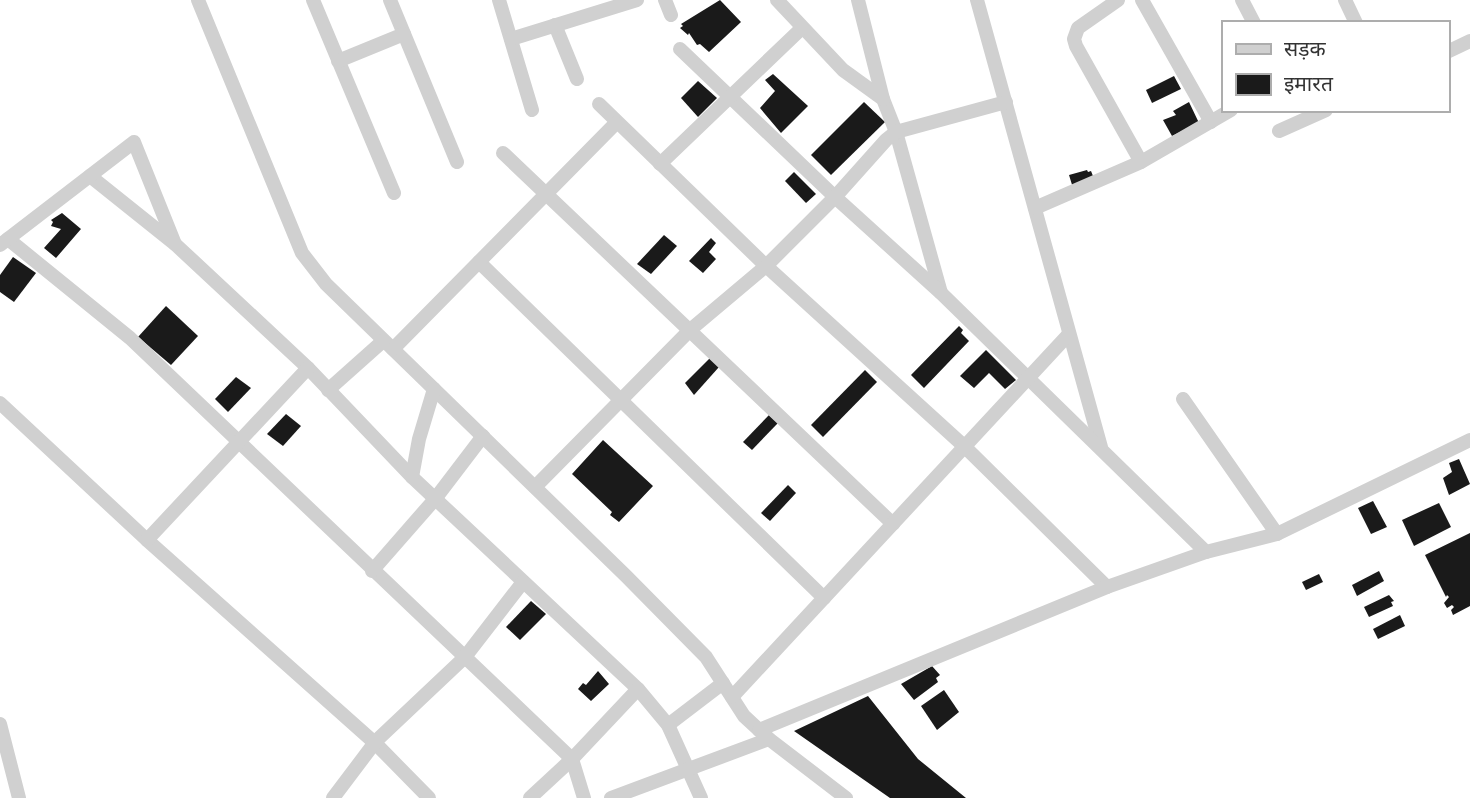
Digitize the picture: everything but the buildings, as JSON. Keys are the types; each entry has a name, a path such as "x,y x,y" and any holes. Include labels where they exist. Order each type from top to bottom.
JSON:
{"street":[{"path":"198,0 302,253 327,284 706,657 744,716 846,798"},
{"path":"313,0 394,193"},
{"path":"390,0 457,162"},
{"path":"499,0 532,110"},
{"path":"511,38 555,25 595,6 637,0"},
{"path":"665,0 671,15"},
{"path":"777,0 843,70 883,99"},
{"path":"858,0 883,99 896,132 941,293"},
{"path":"977,0 1101,449"},
{"path":"1118,0 1078,29 1074,39 1141,162"},
{"path":"1142,0 1211,122"},
{"path":"1242,0 1253,21"},
{"path":"1345,0 1355,21"},
{"path":"555,25 577,79"},
{"path":"660,164 802,28"},
{"path":"338,61 404,34"},
{"path":"1449,51 1470,41"},
{"path":"680,49 835,197 941,293 1206,552"},
{"path":"535,487 690,330 766,266 835,197 886,140 896,132 1006,102"},
{"path":"599,104 766,266 965,447 1108,587"},
{"path":"1035,208 1141,162 1228,112"},
{"path":"1279,131 1322,112"},
{"path":"328,390 388,345 479,262 616,123"},
{"path":"175,244 134,142 4,242 130,338 572,759 584,798"},
{"path":"503,153 893,524"},
{"path":"90,176 175,244 308,368 412,477 638,688 668,725 701,798"},
{"path":"479,262 824,598"},
{"path":"732,697 1069,334"},
{"path":"147,540 308,368"},
{"path":"412,477 419,439 434,389"},
{"path":"1183,399 1278,534"},
{"path":"0,402 7,416 376,744 429,798"},
{"path":"372,570 435,499 483,436"},
{"path":"611,798 688,769 1108,587 1206,552 1278,534 1470,440"},
{"path":"333,798 376,744 465,657 523,582"},
{"path":"668,725 723,683"},
{"path":"530,798 572,759 638,688"},
{"path":"1,734 19,798"}]}
